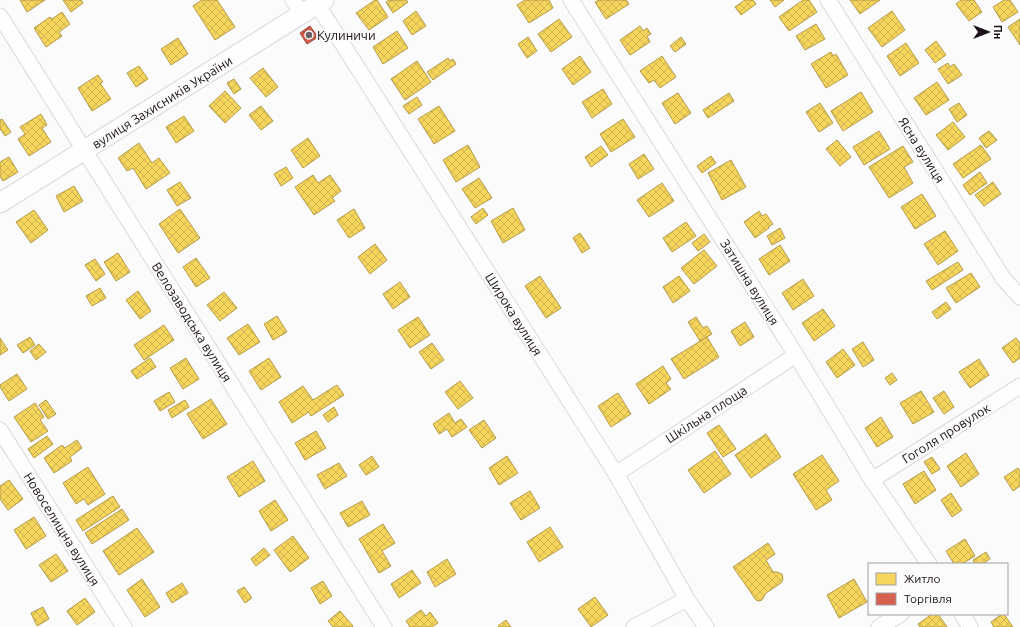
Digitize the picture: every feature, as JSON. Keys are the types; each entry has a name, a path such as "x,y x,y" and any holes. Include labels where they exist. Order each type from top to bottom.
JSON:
{"street":[{"name":"Затишна вулиця","path":"571,0 796,355 872,480 928,563"},
{"name":"Ясна вулиця","path":"828,0 1003,278 1020,297"},
{"name":"вулиця Захисників України","path":"0,203 309,5"},
{"name":"Широка вулиця","path":"309,5 616,474 687,599 706,627"},
{"name":"Велозаводська вулиця","path":"0,16 384,627"},
{"name":"Шкільна площа","path":"616,474 796,355"},
{"name":"Гоголя провулок","path":"872,480 1020,386"},
{"name":"Новоселищна вулиця","path":"0,430 124,627"},
{"path":"634,627 687,599"},
{"path":"880,627 899,615"},
{"path":"963,615 970,627"}],"building: Житло":[{"path":"20,0 45,0 27,12"},
{"path":"63,0 81,0 83,3 71,12"},
{"path":"202,0 217,0 235,27 215,40 193,6"},
{"path":"377,0 388,17 369,30 356,13"},
{"path":"389,0 406,0 408,2 393,13 386,2"},
{"path":"525,0 549,0 553,8 529,23 517,5"},
{"path":"599,0 626,0 629,4 606,19 595,2"},
{"path":"745,0 753,0 756,4 741,15 735,7"},
{"path":"770,0 784,0 775,7"},
{"path":"803,0 809,0 817,12 789,31 779,17"},
{"path":"850,0 880,0 860,14"},
{"path":"961,0 974,0 982,12 969,21 956,4"},
{"path":"1004,0 1010,0 1018,12 1002,22 993,7"},
{"path":"416,11 426,26 412,35 403,21"},
{"path":"892,11 905,30 882,47 868,28"},
{"path":"62,12 70,24 59,32 62,36 46,47 34,28 50,17 52,19"},
{"path":"559,19 572,37 551,52 538,34"},
{"path":"1020,19 1020,45 1008,27"},
{"path":"816,24 825,39 805,50 796,36"},
{"path":"640,26 643,31 647,28 651,34 647,36 650,42 630,55 620,40"},
{"path":"397,31 408,48 383,64 373,47"},
{"path":"528,37 537,51 527,58 518,44"},
{"path":"681,37 686,44 675,52 670,46"},
{"path":"178,38 188,54 171,65 161,49"},
{"path":"936,41 946,55 935,63 925,50"},
{"path":"906,43 919,63 900,76 887,56"},
{"path":"831,52 833,56 836,54 848,75 826,88 811,64"},
{"path":"580,56 591,72 573,85 562,69"},
{"path":"662,56 676,77 660,88 654,80 649,83 640,71"},
{"path":"448,58 450,61 453,59 456,64 433,80 427,72"},
{"path":"417,61 431,82 405,100 391,79"},
{"path":"948,63 950,67 954,64 962,75 948,84 938,69"},
{"path":"139,66 148,79 136,87 127,73"},
{"path":"263,68 278,87 266,97 250,78"},
{"path":"98,75 103,82 100,83 111,99 92,111 78,88"},
{"path":"234,79 241,89 234,94 227,83"},
{"path":"937,82 949,100 926,115 914,98"},
{"path":"603,89 612,104 592,118 582,102"},
{"path":"225,91 241,108 225,123 209,106"},
{"path":"861,92 873,112 843,131 831,111"},
{"path":"678,93 691,113 675,124 662,103"},
{"path":"729,93 734,101 708,118 703,110"},
{"path":"417,97 422,105 409,114 403,106"},
{"path":"820,103 833,123 819,132 806,112"},
{"path":"959,103 967,115 957,122 949,109"},
{"path":"261,106 273,121 261,130 249,115"},
{"path":"439,106 455,131 434,144 418,119"},
{"path":"41,114 47,125 42,128 51,142 29,156 18,139 25,134 20,127"},
{"path":"184,116 194,131 176,143 166,127"},
{"path":"2,119 11,132 5,136 0,129 0,120"},
{"path":"623,119 635,137 611,152 600,134"},
{"path":"953,122 965,137 948,150 936,135"},
{"path":"879,131 890,149 864,165 853,147"},
{"path":"989,131 997,140 986,148 979,138"},
{"path":"308,138 320,156 303,168 291,150"},
{"path":"837,140 851,157 840,166 826,149"},
{"path":"139,143 152,163 159,158 170,173 146,189 133,168 127,171 118,158"},
{"path":"468,145 480,167 456,182 443,160"},
{"path":"981,145 991,159 963,178 953,164"},
{"path":"601,146 608,155 591,167 585,157"},
{"path":"903,146 913,162 904,167 913,183 889,198 869,167"},
{"path":"644,154 654,169 638,179 629,164"},
{"path":"711,156 716,163 702,173 697,166"},
{"path":"9,157 18,172 3,181 0,176 0,162"},
{"path":"731,160 746,187 722,200 708,173"},
{"path":"286,167 293,178 281,186 274,174"},
{"path":"980,172 987,183 970,195 963,185"},
{"path":"313,175 318,183 330,175 341,191 332,198 335,201 314,215 295,187"},
{"path":"479,178 492,198 475,208 462,189"},
{"path":"180,182 191,198 177,206 167,190"},
{"path":"993,182 1001,194 984,206 975,195"},
{"path":"662,183 674,201 649,217 637,200"},
{"path":"74,186 83,201 64,212 56,196"},
{"path":"922,194 936,216 915,229 901,207"},
{"path":"483,208 488,215 476,224 471,217"},
{"path":"513,208 525,230 503,243 491,221"},
{"path":"180,209 200,238 178,253 159,224"},
{"path":"354,209 365,228 349,238 337,220"},
{"path":"34,210 48,230 31,243 16,222"},
{"path":"759,211 762,216 766,214 773,224 755,238 744,222"},
{"path":"686,222 696,236 672,252 663,238"},
{"path":"780,228 785,238 772,245 767,236"},
{"path":"945,231 958,251 938,265 924,244"},
{"path":"580,233 590,248 582,253 573,238"},
{"path":"704,234 710,242 698,251 692,243"},
{"path":"375,244 387,260 370,274 358,257"},
{"path":"780,245 790,261 769,275 759,259"},
{"path":"704,250 717,266 694,284 681,268"},
{"path":"118,253 130,272 116,281 104,262"},
{"path":"196,258 210,278 196,287 183,267"},
{"path":"95,259 105,274 96,281 85,265"},
{"path":"958,262 963,270 932,290 926,281"},
{"path":"971,273 980,287 956,303 946,288"},
{"path":"540,276 561,308 546,318 525,286"},
{"path":"679,276 690,291 673,303 663,287"},
{"path":"803,279 814,296 793,310 782,293"},
{"path":"400,282 410,297 393,309 383,294"},
{"path":"100,288 106,298 92,306 86,296"},
{"path":"138,291 151,311 140,319 126,300"},
{"path":"224,292 237,308 220,321 207,305"},
{"path":"946,302 951,309 937,319 932,312"},
{"path":"823,309 835,326 814,341 802,323"},
{"path":"277,316 287,332 273,340 264,324"},
{"path":"418,317 430,335 410,348 398,330"},
{"path":"696,317 703,328 707,326 712,334 700,341 688,322"},
{"path":"745,322 754,337 740,346 731,331"},
{"path":"248,324 260,342 239,355 227,338"},
{"path":"164,325 174,340 144,360 134,345"},
{"path":"30,337 35,345 23,353 17,345"},
{"path":"707,337 719,357 684,379 671,359"},
{"path":"0,338 8,350 0,355"},
{"path":"1016,338 1020,343 1020,358 1013,363 1002,348"},
{"path":"863,342 874,360 863,367 852,349"},
{"path":"432,343 444,360 431,369 419,352"},
{"path":"39,344 46,352 36,360 30,351"},
{"path":"843,349 855,365 837,378 826,362"},
{"path":"150,358 156,367 137,379 131,371"},
{"path":"186,358 199,379 183,389 170,368"},
{"path":"269,358 281,377 261,390 249,371"},
{"path":"979,359 989,375 970,388 959,372"},
{"path":"663,366 671,379 666,383 671,389 649,404 636,384"},
{"path":"892,373 897,380 890,385 885,378"},
{"path":"17,374 27,389 9,401 0,385"},
{"path":"460,381 473,398 458,409 445,392"},
{"path":"337,385 344,395 311,416 309,412 292,423 279,402 303,386 313,400"},
{"path":"921,391 934,412 913,424 900,403"},
{"path":"944,391 954,407 944,414 933,398"},
{"path":"169,392 175,402 160,411 154,401"},
{"path":"618,393 631,414 611,427 598,406"},
{"path":"211,399 227,424 203,439 187,414"},
{"path":"46,400 56,414 48,419 39,405"},
{"path":"185,400 189,407 172,418 168,410"},
{"path":"35,403 44,417 40,420 48,431 31,442 14,417"},
{"path":"334,407 338,415 328,422 323,415"},
{"path":"449,413 455,423 461,419 467,427 452,437 447,429 439,434 433,424"},
{"path":"881,417 893,437 877,447 865,428"},
{"path":"484,420 496,438 482,448 469,430"},
{"path":"719,425 736,449 723,457 707,433"},
{"path":"316,431 326,448 305,460 295,443"},
{"path":"766,434 781,457 751,478 735,455"},
{"path":"47,436 53,444 34,458 28,449"},
{"path":"77,440 82,448 70,457 72,461 54,473 44,458 62,445 65,448"},
{"path":"715,451 731,474 704,493 688,470"},
{"path":"966,453 979,474 961,487 947,466"},
{"path":"822,455 839,481 826,490 832,500 816,510 793,474"},
{"path":"372,456 379,467 366,475 359,465"},
{"path":"507,456 518,473 499,485 489,468"},
{"path":"932,457 940,469 932,474 924,462"},
{"path":"253,461 265,481 239,497 227,477"},
{"path":"339,463 347,476 325,489 317,475"},
{"path":"88,467 105,494 88,505 84,499 76,504 63,483"},
{"path":"1018,468 1020,471 1020,486 1013,491 1004,477"},
{"path":"924,471 936,490 915,504 903,484"},
{"path":"9,480 23,499 8,510 0,499 0,486"},
{"path":"530,491 540,508 521,520 510,503"},
{"path":"951,493 962,510 952,517 941,500"},
{"path":"113,496 120,507 83,531 76,520"},
{"path":"275,500 288,520 271,531 259,511"},
{"path":"362,501 370,515 348,527 340,513"},
{"path":"122,509 129,520 92,544 85,533"},
{"path":"34,517 46,536 26,549 14,530"},
{"path":"383,524 395,543 382,551 391,566 379,573 359,539"},
{"path":"550,527 563,547 539,562 527,542"},
{"path":"137,528 154,552 119,575 103,551"},
{"path":"293,536 309,558 290,572 274,550"},
{"path":"965,539 975,556 964,563 953,563 946,551"},
{"path":"768,543 775,554 766,560 773,572 782,574 783,579 781,583 766,593 762,600 759,601 756,600 733,567"},
{"path":"264,548 270,555 256,566 251,559"},
{"path":"986,552 990,559 984,563 974,563 973,560"},
{"path":"56,554 68,571 51,582 39,565"},
{"path":"447,559 456,574 435,587 427,572"},
{"path":"412,570 421,583 399,598 391,584"},
{"path":"142,579 160,607 145,617 127,590"},
{"path":"854,579 867,602 839,618 827,595"},
{"path":"323,581 332,596 320,604 311,588"},
{"path":"182,583 188,593 172,603 166,593"},
{"path":"244,587 252,598 245,603 237,591"},
{"path":"595,597 608,615 591,627 578,609"},
{"path":"85,598 95,612 77,625 67,611"},
{"path":"43,607 49,619 37,626 31,613"},
{"path":"421,610 426,616 430,612 438,623 432,627 410,627 406,621"},
{"path":"340,611 353,626 352,627 333,627 328,621"},
{"path":"931,615 939,615 947,627 920,627 918,624"},
{"path":"1001,615 1005,615 1013,627 994,627 991,622"},
{"path":"506,620 511,627 498,626"}],"building: Торгівля":[{"name":"Кулиничи","path":"310,26 318,37 307,44 300,33"}],"place":[{"name":"Кулиничи","path":"309,35"}]}
